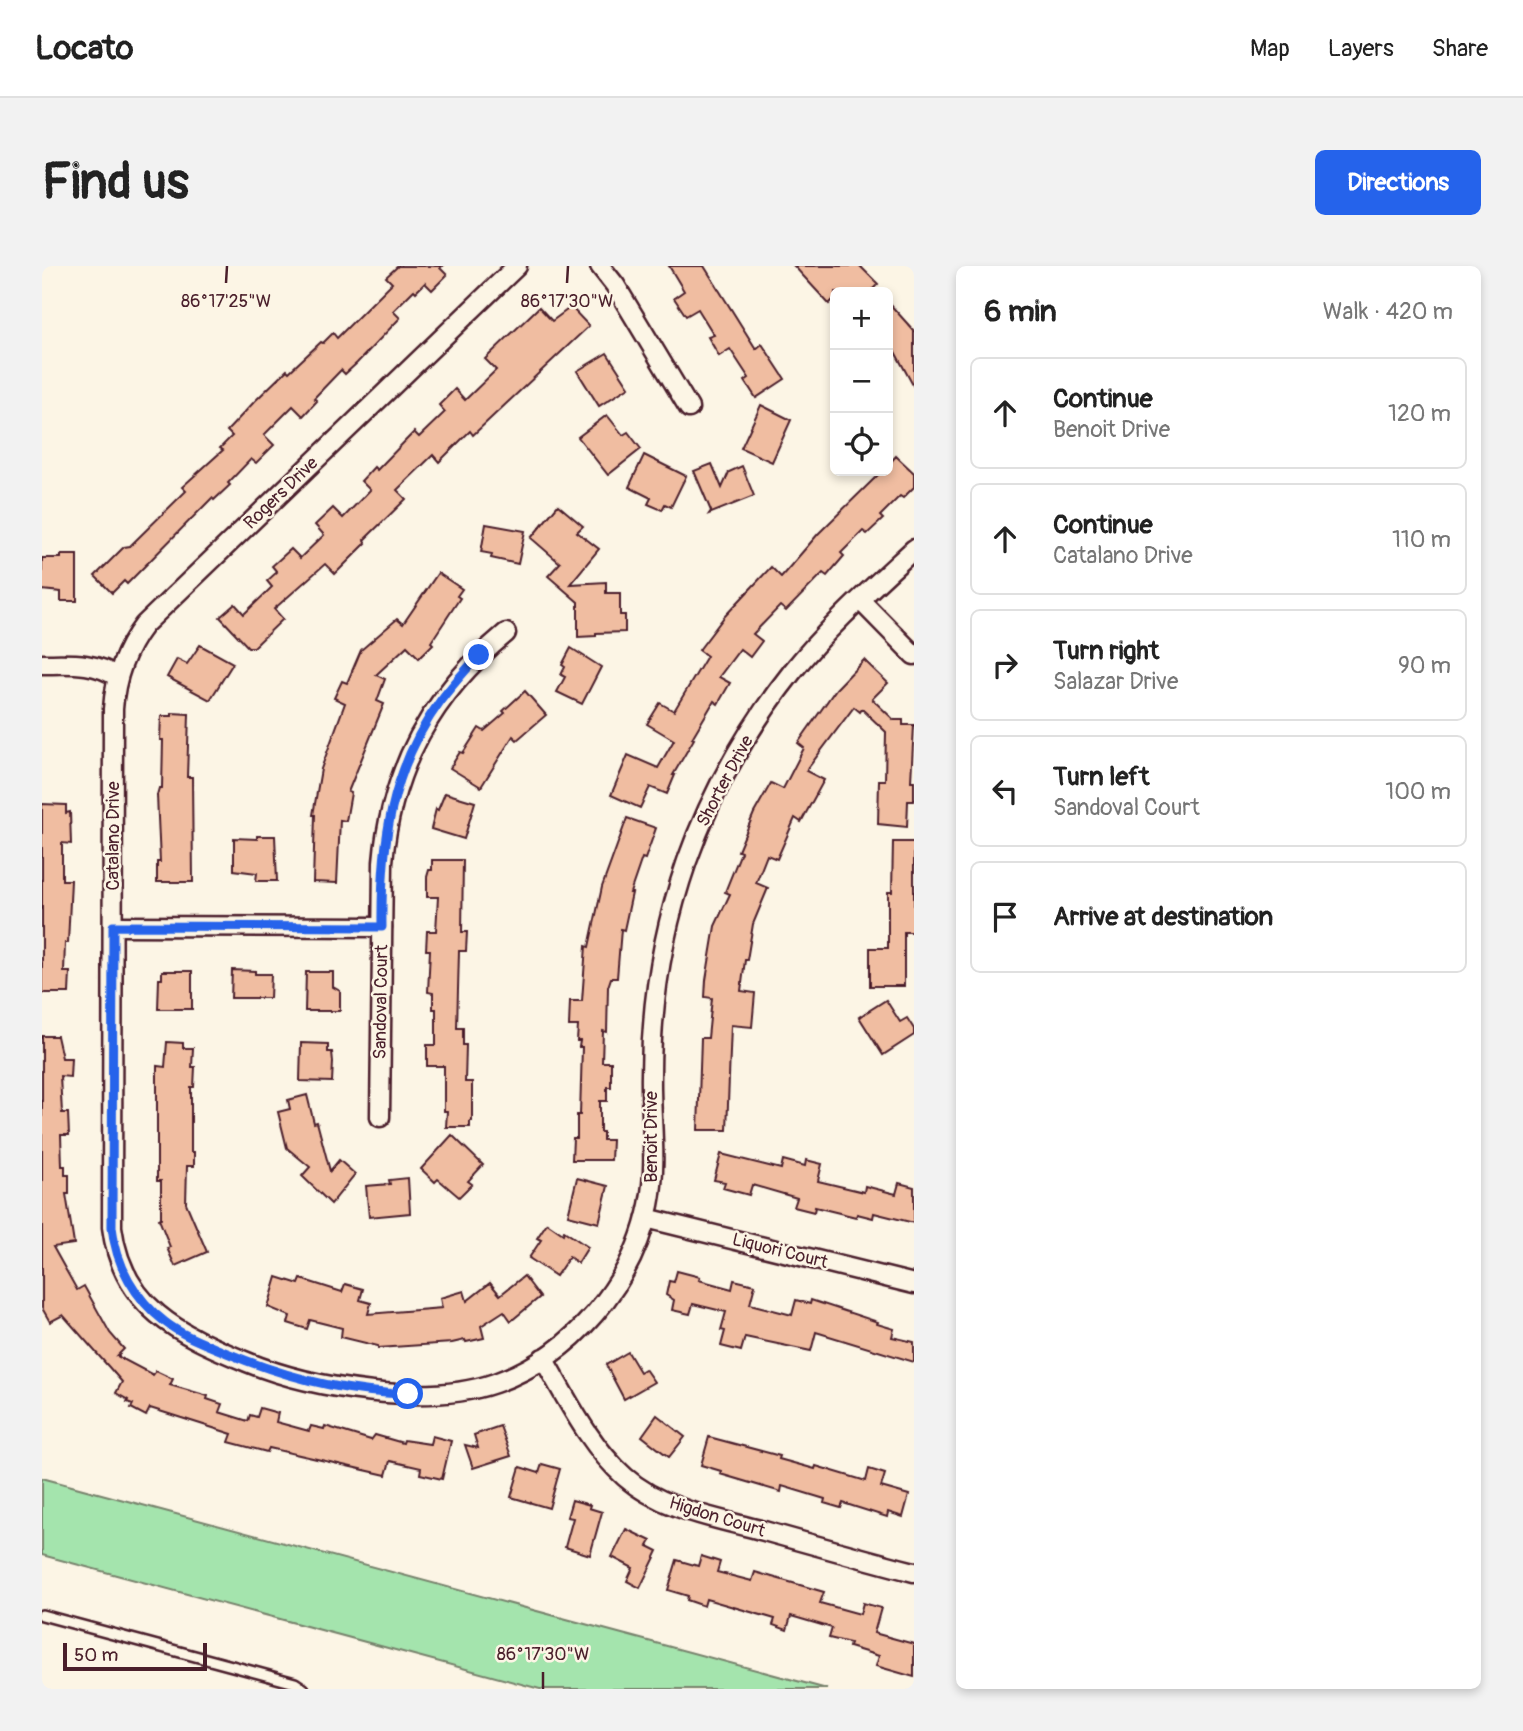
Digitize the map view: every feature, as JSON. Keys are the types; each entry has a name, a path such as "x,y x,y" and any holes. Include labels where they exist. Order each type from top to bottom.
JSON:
{"street":[{"name":"Rogers Drive","path":"117,677 125,656 144,625 516,266"},
{"path":"600,266 615,285 689,408"},
{"name":"Shorter Drive","path":"651,1057 657,981 668,926 687,861 704,817 739,749 781,687 813,648 910,553"},
{"path":"860,600 914,655"},
{"name":"Sandoval Court","path":"380,1117 382,880 386,835 396,791 424,725 455,682 479,655 506,633"},
{"path":"42,664 86,664 109,671 117,677"},
{"name":"Catalano Drive","path":"115,1246 112,1213 113,709 117,677"},
{"path":"113,926 382,927"},
{"name":"Benoit Drive","path":"115,1246 124,1272 137,1294 166,1323 196,1340 244,1361 294,1377 366,1391 436,1393 492,1385 526,1370 575,1335 606,1300 630,1260 646,1218 654,1162 651,1057"},
{"name":"Liquori Court","path":"646,1218 914,1284"},
{"name":"Higdon Court","path":"543,1359 592,1440 623,1475 646,1492 688,1510 914,1572"}],"lane":[{"path":"42,1615 262,1674 304,1689"}],"green space":[{"path":"42,1478 827,1689 540,1689 42,1555"}],"building":[{"path":"398,266 442,266 440,268 447,275 432,290 425,283 416,292 414,290 393,311 400,318 357,363 345,374 341,370 314,398 317,401 303,416 293,406 264,435 274,445 256,463 251,459 228,483 230,485 214,500 212,498 127,584 124,581 112,593 95,576 186,491 182,487 223,450 220,448 232,436 227,431 255,401 321,342 333,333 337,338 392,283 386,277"},
{"path":"669,266 704,266 756,349 762,344 785,379 756,398 745,381 749,378 730,349 719,356 708,337 714,335 698,309 686,316 674,298 684,291"},
{"path":"794,266 860,266 878,284 875,287 830,287 829,304"},
{"path":"539,307 552,321 571,307 589,326 473,435 470,431 439,462 433,455 397,490 406,499 364,540 366,543 335,574 325,564 274,609 283,619 254,647 248,647 220,617 235,604 244,614 272,587 267,581 277,572 272,566 291,549 300,558 324,535 315,525 333,508 343,518 370,490 361,481 374,467 377,470 414,432 419,437 445,412 439,405 455,389 465,400 496,370 485,359"},
{"path":"893,308 914,331 914,387 894,350"},
{"path":"607,353 629,387 599,406 577,371"},
{"path":"761,405 791,420 772,462 741,448"},
{"path":"607,415 623,435 628,432 641,449 608,475 578,437"},
{"path":"644,455 686,476 671,507 665,504 662,510 648,504 651,498 629,487"},
{"path":"896,456 914,473 914,487 903,498 900,496 880,516 883,519 867,534 863,531 841,553 844,556 827,576 823,573 786,611 780,606 753,634 762,641 750,657 740,649 719,677 730,683 718,704 714,701 692,738 694,739 673,775 667,794 650,787 640,808 611,795 628,755 658,768 674,740 647,724 660,703 674,711 707,656 699,650 724,617 771,567 781,577 818,534 877,476 893,476 893,459"},
{"path":"712,464 722,488 729,472 742,466 754,496 709,514 711,511 694,471"},
{"path":"558,505 583,526 577,532 599,549 570,584 606,582 606,593 620,593 620,615 625,615 625,632 578,637 578,602 548,576 560,563 531,538"},
{"path":"486,524 525,531 518,564 491,558 492,554 481,552"},
{"path":"61,555 77,555 77,601 61,601 61,592 42,590 42,558 61,558"},
{"path":"438,573 462,589 457,596 460,598 431,642 433,644 419,658 407,646 376,675 385,679 377,701 384,704 348,792 351,793 346,821 340,820 337,883 313,882 313,815 321,769 345,703 334,698 342,681 347,683 361,650 397,619 403,624"},
{"path":"200,645 233,663 210,700 167,677 177,659 187,664"},
{"path":"571,648 601,667 582,704 557,692 565,677 561,675 565,667 562,665"},
{"path":"864,660 888,683 872,699 894,720 903,720 903,725 914,725 911,781 914,781 914,801 908,801 907,827 878,824 879,780 885,780 886,732 862,709 860,712 854,707 806,771 824,780 801,822 795,818 777,859 767,855 756,883 768,888 753,924 741,991 755,993 752,1027 731,1025 727,1130 698,1130 701,1038 708,1038 712,998 705,997 706,980 715,926 730,894 725,892 741,852 738,851 754,813 771,783 783,789 804,748 798,743 836,689"},
{"path":"525,691 546,715 517,740 513,736 481,787 450,768 479,728 484,731"},
{"path":"172,713 189,714 187,777 192,777 193,882 157,882 157,862 160,862 157,795 159,788 162,788 161,716 172,716"},
{"path":"445,793 475,802 464,839 431,829 436,809 438,810"},
{"path":"42,804 66,805 66,813 70,812 71,844 62,843 62,880 71,880 64,972 70,972 69,993 42,993"},
{"path":"627,818 656,828 630,893 624,930 621,929 617,978 611,978 608,987 607,1032 603,1031 602,1062 611,1062 611,1087 607,1087 607,1101 600,1101 600,1132 603,1132 603,1140 612,1140 611,1160 572,1160 573,1138 577,1138 577,1115 580,1115 582,1047 579,1047 580,1041 577,1041 578,1026 569,1026 570,1001 582,1001 586,946 589,947 602,887"},
{"path":"257,836 275,836 277,881 256,881 257,873 234,870 234,838 257,839"},
{"path":"893,842 914,842 914,932 904,932 904,986 870,986 870,948 888,948 888,892 892,892"},
{"path":"432,860 463,860 462,932 467,932 466,951 459,951 457,1028 463,1028 463,1045 466,1045 465,1082 472,1082 470,1127 446,1127 444,1066 427,1066 427,1045 436,1045 436,1009 433,1009 433,993 428,992 430,950 426,950 427,931 436,931 438,897 427,897 427,877 429,870 432,870"},
{"path":"232,970 271,974 270,998 231,998"},
{"path":"162,971 192,971 192,1009 158,1009 159,979 162,979"},
{"path":"306,972 333,972 333,987 340,991 340,1011 305,1011"},
{"path":"886,1000 900,1022 907,1018 914,1029 914,1035 883,1055 859,1017"},
{"path":"42,1036 57,1036 62,1058 71,1058 70,1077 60,1076 62,1113 68,1113 69,1135 61,1135 62,1166 65,1166 65,1175 69,1175 69,1194 66,1194 74,1244 53,1247 77,1290 84,1286 110,1333 124,1349 117,1356 153,1375 156,1371 173,1379 170,1385 208,1396 207,1399 222,1404 219,1412 248,1421 250,1415 257,1417 260,1408 278,1413 276,1422 309,1431 311,1426 324,1429 325,1426 371,1440 375,1435 403,1443 404,1440 430,1444 432,1436 451,1441 442,1479 420,1474 421,1468 390,1461 386,1475 269,1448 267,1452 229,1442 232,1434 150,1408 146,1416 131,1408 133,1404 116,1393 122,1382 63,1315 50,1322 42,1308"},
{"path":"167,1042 183,1043 183,1048 193,1048 192,1067 195,1067 194,1087 191,1087 191,1152 194,1152 194,1166 187,1166 186,1203 207,1252 175,1266 159,1219 161,1181 157,1181 157,1066 165,1067"},
{"path":"301,1043 328,1044 328,1052 332,1052 332,1082 300,1081"},
{"path":"307,1095 330,1171 339,1160 355,1174 331,1204 302,1176 310,1167 287,1148 278,1112 290,1109 288,1100"},
{"path":"452,1135 483,1165 468,1181 472,1184 459,1197 438,1179 435,1182 421,1169"},
{"path":"721,1154 781,1169 783,1160 805,1166 806,1160 822,1164 818,1181 864,1192 865,1186 896,1194 899,1183 914,1187 914,1223 874,1213 873,1218 857,1214 856,1217 815,1207 814,1212 794,1207 797,1198 752,1185 749,1195 723,1188 725,1182 714,1180"},
{"path":"408,1178 410,1213 369,1217 366,1186 390,1184 389,1180"},
{"path":"577,1178 608,1186 599,1223 568,1215"},
{"path":"547,1223 588,1247 578,1263 569,1257 556,1276 529,1258 541,1240 537,1238"},
{"path":"677,1271 732,1289 734,1280 755,1285 750,1304 792,1315 796,1300 810,1304 811,1300 878,1322 877,1324 894,1329 892,1337 914,1342 914,1362 816,1332 811,1351 745,1337 741,1351 721,1346 725,1331 721,1330 726,1312 693,1304 690,1314 672,1310 674,1300 666,1295 669,1281 674,1282"},
{"path":"524,1276 540,1297 511,1321 504,1311 481,1326 484,1338 466,1342 378,1348 341,1337 342,1328 310,1320 307,1329 288,1323 290,1316 268,1307 277,1277 299,1284 301,1279 342,1292 345,1284 363,1289 360,1300 371,1303 368,1314 442,1308 440,1298 464,1291 467,1301 490,1283 500,1295"},
{"path":"628,1352 640,1372 645,1369 654,1382 624,1399 606,1365"},
{"path":"657,1415 685,1437 669,1457 642,1436"},
{"path":"500,1426 511,1456 473,1468 465,1445 478,1448 474,1435"},
{"path":"709,1437 780,1456 779,1459 815,1469 816,1466 866,1481 869,1469 885,1474 881,1487 909,1495 903,1517 888,1512 887,1517 843,1503 841,1508 824,1503 825,1499 782,1486 781,1492 720,1474 721,1471 701,1465"},
{"path":"542,1464 560,1469 549,1508 511,1497 520,1467 539,1473"},
{"path":"572,1500 602,1512 590,1555 565,1547 573,1518 567,1517"},
{"path":"626,1529 651,1541 648,1546 658,1551 640,1588 627,1581 633,1568 612,1557"},
{"path":"701,1556 720,1562 717,1572 752,1581 755,1572 824,1592 820,1603 860,1614 863,1603 881,1608 874,1633 914,1644 914,1677 876,1666 879,1656 849,1647 850,1643 829,1638 832,1628 791,1616 787,1630 773,1625 775,1619 706,1599 704,1606 687,1600 688,1596 668,1590 677,1560 698,1566"}],"route":[{"path":"408,1394 354,1390 294,1377 244,1361 196,1340 166,1323 137,1294 124,1272 112,1227 113,926 382,927 383,852 401,775 424,725 455,682 479,655"}]}
